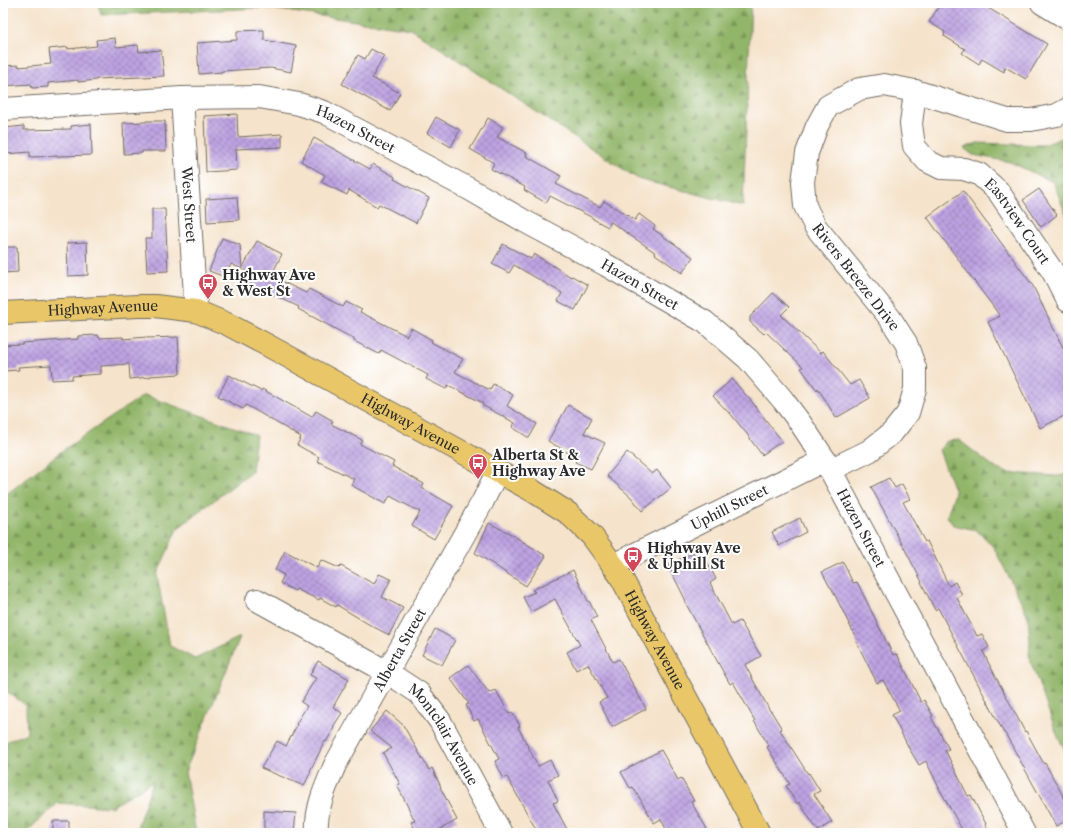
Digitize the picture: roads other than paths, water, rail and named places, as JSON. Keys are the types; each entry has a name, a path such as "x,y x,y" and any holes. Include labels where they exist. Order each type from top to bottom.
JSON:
{"main road":[{"name":"Highway Avenue","path":"3,313 138,306 155,306 196,311 227,324 268,345 533,491 568,513 592,536 621,577 759,833"}],"street":[{"path":"1042,3 1068,19"},
{"name":"Rivers Breeze Drive","path":"827,465 869,451 892,433 908,413 915,389 915,368 906,343 890,318 815,226 805,206 803,182 807,153 817,126 828,106 858,90 884,85 915,92 1007,120 1031,120 1057,115 1068,109"},
{"name":"Eastview Court","path":"915,92 911,124 914,146 927,161 941,168 964,169 979,174 998,191 1053,272 1068,301"},
{"name":"Hazen Street","path":"3,109 182,98 259,97 299,104 324,112 471,190 705,322 748,359 783,400 801,424 827,465 1024,833"},
{"name":"West Street","path":"182,98 196,311"},
{"name":"Uphill Street","path":"613,564 827,465"},
{"name":"Alberta Street","path":"317,833 316,826 319,807 335,765 483,502 497,472"},
{"name":"Montclair Avenue","path":"256,600 387,672 419,693 440,721 501,833"}],"place":[{"name":"Highway Ave & West St","path":"208,300"},
{"name":"Alberta St & Highway Ave","path":"478,480"},
{"name":"Highway Ave & Uphill St","path":"633,573"}]}
